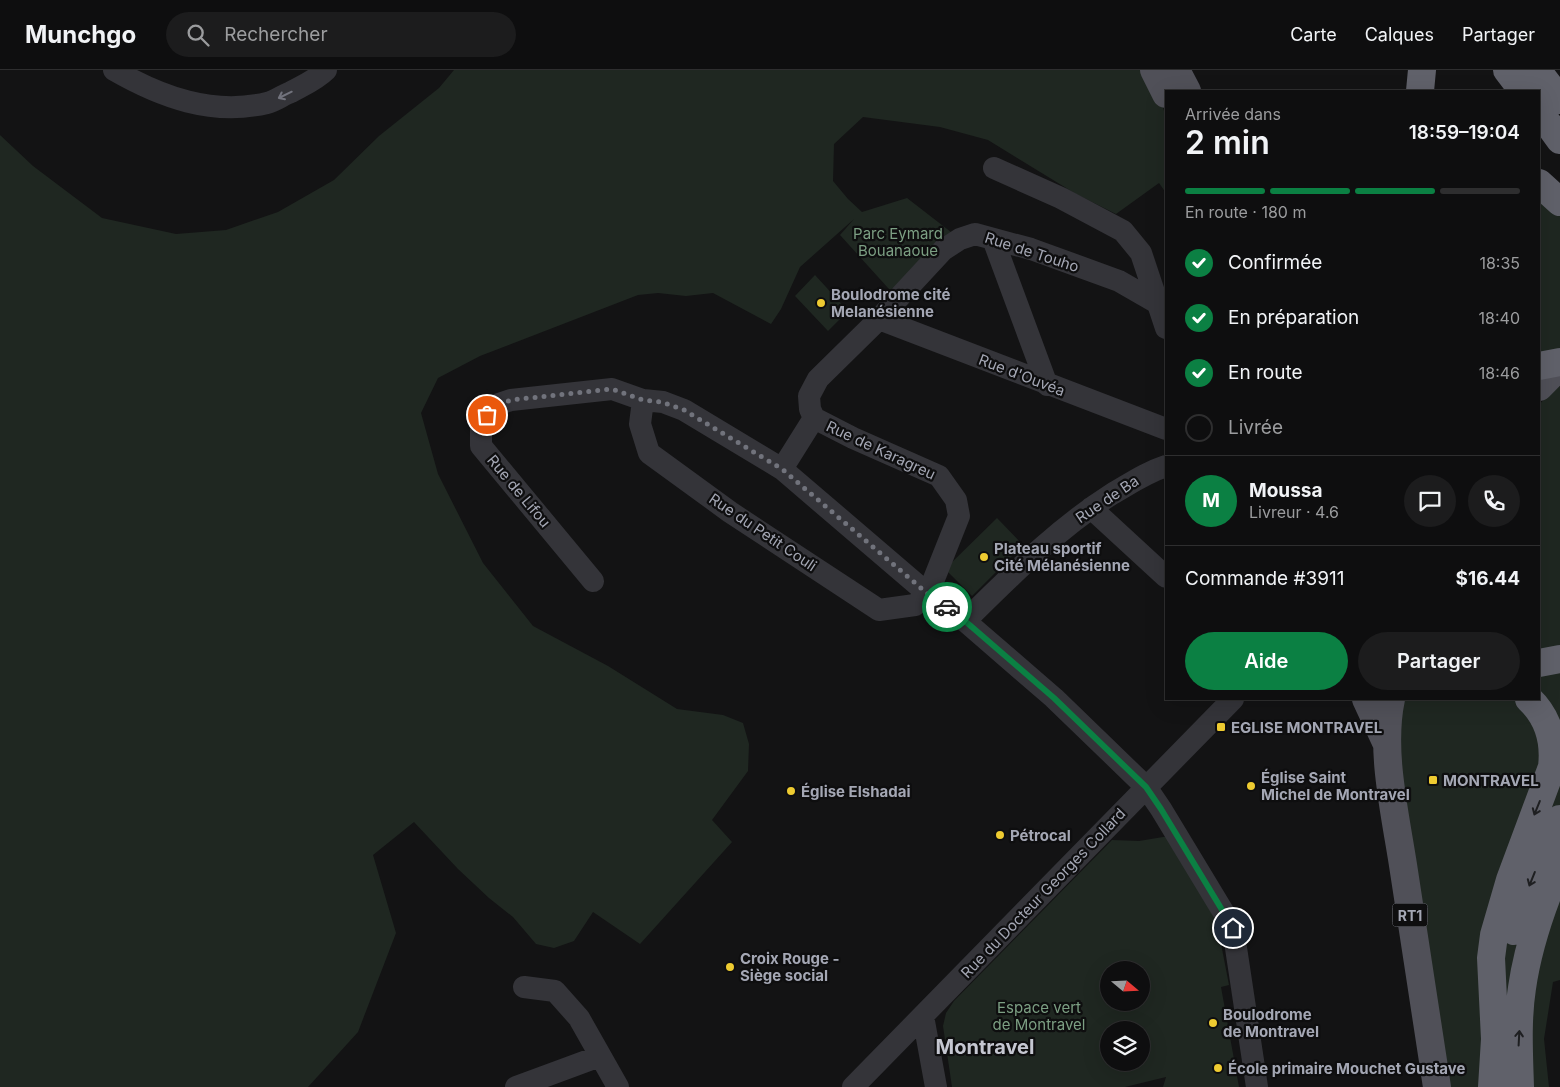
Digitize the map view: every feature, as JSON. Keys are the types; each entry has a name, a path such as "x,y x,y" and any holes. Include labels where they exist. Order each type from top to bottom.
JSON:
{"highway":[{"path":"1420,90 1422,70"},
{"path":"1507,70 1522,90"},
{"path":"1537,70 1560,100"},
{"path":"1540,112 1560,140"},
{"path":"1540,183 1560,202"},
{"path":"1540,663 1560,659"},
{"path":"1495,1039 1491,958 1494,935 1512,872 1552,767 1554,753 1547,723 1536,705 1530,700"},
{"path":"1492,1087 1495,1039 1504,974 1512,937 1523,901 1544,851 1560,820"},
{"path":"1520,1087 1518,1043 1522,988 1536,927 1560,864"}],"main road":[{"path":"1154,70 1165,92"},
{"path":"1176,70 1186,90"},
{"name":"RT1","path":"1366,700 1387,743"},
{"name":"RT1","path":"1391,700 1387,718 1387,743 1392,799 1437,1087"}],"street":[{"path":"114,70 142,86 192,104 234,108 268,103 318,78 326,70"},
{"path":"994,168 1061,198 1123,231 1141,252 1165,325"},
{"name":"Rue de Touho","path":"814,418 810,409 809,396 818,379 879,319 943,250 960,239 975,234 1031,249 1119,281 1159,304"},
{"path":"993,239 1047,384"},
{"name":"Rue d'Ouvéa","path":"879,319 1165,429"},
{"name":"Rue de Lifou","path":"594,581 481,446 481,425 493,406 511,400 612,389 643,400 662,402 684,410 782,469 928,594 965,621 1054,698 1146,787 1233,928 1257,1087"},
{"name":"Rue du Petit Couli","path":"643,400 640,424 649,453 730,512 879,610 915,605 928,594"},
{"path":"782,469 814,418"},
{"name":"Rue de Karagreu","path":"814,418 853,438 939,476 946,483 956,500 959,516 928,594"},
{"name":"Rue de Ba","path":"965,621 1034,554 1091,508 1146,473 1165,466"},
{"path":"1091,508 1165,576"},
{"name":"Rue du Docteur Georges Collard","path":"853,1087 1232,700"},
{"path":"524,987 555,992 579,1018 618,1087"},
{"path":"923,1016 936,1087"},
{"path":"516,1087 600,1056"}],"green space":[{"name":"Parc Eymard Bouanaoue","path":"454,70 1148,70 1156,86 1165,114 1165,192 1159,183 1116,214 1076,194 988,140 940,127 863,117 834,144 833,181 862,212 907,198 960,239 898,299 840,235 854,219 800,267 781,309 771,324 713,293 686,296 658,293 638,295 480,356 438,378 421,413 438,474 483,563 533,626 608,666 677,709 723,715 743,723 749,744 748,771 712,820 732,842 640,944 593,912 574,941 554,948 536,944 513,917 458,869 414,822 373,855 396,933 358,1032 308,1087 0,1087 0,135 33,166 102,218 176,234 226,230 278,212 334,180 379,136 439,88"},
{"path":"1540,184 1560,202 1560,360 1540,366"},
{"name":"Boulodrome cité Melanésienne","path":"815,275 848,311 828,331 795,296"},
{"path":"1560,386 1560,980 1553,982 1544,1039 1549,1087 1433,1087 1373,721 1403,700 1540,700 1540,404 1551,391"},
{"name":"Plateau sportif Cité Mélanésienne","path":"997,518 1023,545 972,596 945,569"},
{"name":"Espace vert de Montravel","path":"1169,836 1217,923 1229,985 1221,987 1239,1087 1163,1087 1166,1077 1125,1087 952,1087 943,1026 946,1013 954,1001 1112,840 1139,841"}],"way so far":[{"path":"487,415 493,406 511,400 612,389 643,400 662,402 684,410 782,469 928,594 947,607"}],"place":[{"name":"Boulodrome cité Melanésienne","path":"821,303"},
{"name":"Plateau sportif Cité Mélanésienne","path":"984,557"},
{"name":"EGLISE MONTRAVEL","path":"1221,727"},
{"name":"MONTRAVEL","path":"1433,780"},
{"name":"Église Saint Michel de Montravel","path":"1251,786"},
{"name":"Église Elshadai","path":"791,791"},
{"name":"Pétrocal","path":"1000,835"},
{"name":"Croix Rouge - Siège social","path":"730,967"},
{"name":"Boulodrome de Montravel","path":"1213,1023"},
{"name":"École primaire Mouchet Gustave","path":"1218,1068"}],"district":[{"name":"Montravel","path":"985,1047"}],"route":[{"path":"947,607 1054,698 1146,787 1233,928"}]}
